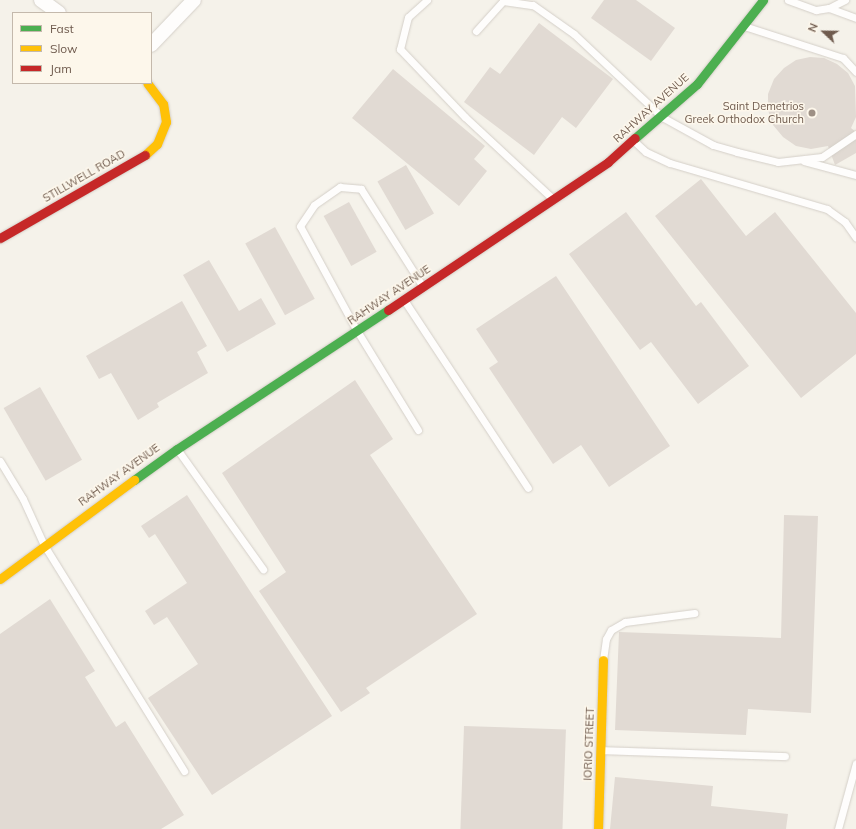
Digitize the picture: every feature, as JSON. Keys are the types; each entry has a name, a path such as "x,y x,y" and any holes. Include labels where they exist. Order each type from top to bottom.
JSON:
{"street":[{"path":"41,0 58,12"},
{"path":"152,44 194,0"},
{"name":"RAHWAY AVENUE","path":"0,579 44,545 177,449 404,300 608,162 662,117 697,84 763,0"},
{"name":"STILLWELL ROAD","path":"0,238 143,156 157,144 166,122 163,104 148,84"},
{"name":"IORIO STREET","path":"598,829 603,660"}],"lane":[{"path":"427,0 408,17 400,49 465,117 553,199"},
{"path":"788,0 810,8 829,8 856,18"},
{"path":"829,8 845,0"},
{"path":"476,31 503,1 534,5 574,34 662,117 713,145 778,162 822,157 856,134"},
{"path":"744,26 843,58 856,72"},
{"path":"634,140 646,152 670,163 827,209 845,222 856,238"},
{"path":"800,160 856,175"},
{"path":"418,430 357,331 300,226 314,205 340,187 361,189 423,287"},
{"path":"404,300 528,488"},
{"path":"177,449 263,569"},
{"path":"0,460 23,499 44,545 184,771"},
{"path":"603,660 606,639 611,630 625,622 694,613"},
{"path":"600,750 785,756"},
{"path":"838,829 856,763"}],"building":[{"path":"604,0 636,0 675,28 651,61 591,18"},
{"path":"539,23 613,79 576,128 562,117 534,155 464,102 490,67 500,74"},
{"name":"Saint Demetrios Greek Orthodox Church","path":"810,57 824,58 837,64 848,73 855,86 856,117 851,128 856,132 856,153 835,165 828,146 811,149 796,146 783,137 773,125 768,110 768,94 774,79 784,68 796,60"},
{"path":"393,69 485,146 474,159 487,171 459,206 352,118"},
{"path":"406,165 434,213 405,230 377,182"},
{"path":"701,179 746,236 775,212 856,313 856,354 801,398 655,216"},
{"path":"349,202 377,252 351,266 324,216"},
{"path":"626,212 696,306 701,302 749,366 698,404 651,342 640,350 569,254"},
{"path":"275,227 315,299 285,315 245,243"},
{"path":"209,260 239,311 261,298 276,324 227,352 183,275"},
{"path":"556,276 670,446 609,487 581,445 553,464 489,368 498,362 476,329"},
{"path":"182,301 207,346 197,352 208,373 157,403 159,407 138,420 111,373 99,379 86,356"},
{"path":"355,380 393,439 370,455 477,614 366,688 370,693 341,712 259,591 286,572 222,473"},
{"path":"40,387 82,460 46,481 4,408"},
{"path":"187,495 332,716 212,795 148,698 198,664 167,617 154,625 145,611 187,583 155,534 149,538 141,526"},
{"path":"784,515 818,516 811,713 748,709 746,735 615,730 619,632 781,638"},
{"path":"50,599 95,671 85,677 116,727 125,721 184,815 161,829 0,829 0,634"},
{"path":"464,726 566,730 562,829 460,829"},
{"path":"615,777 713,786 711,806 788,814 786,829 610,829"}],"traffic: fast":[{"path":"635,138 697,84 763,0"},
{"path":"134,480 177,449 388,310"}],"traffic: slow":[{"path":"145,155 157,144 166,122 163,104 148,84"},
{"path":"0,579 134,480"},
{"path":"598,829 603,660"}],"traffic: jam":[{"path":"388,310 608,162 635,138"},
{"path":"0,238 145,155"}],"place":[{"name":"Saint Demetrios Greek Orthodox Church","path":"812,113"}]}
